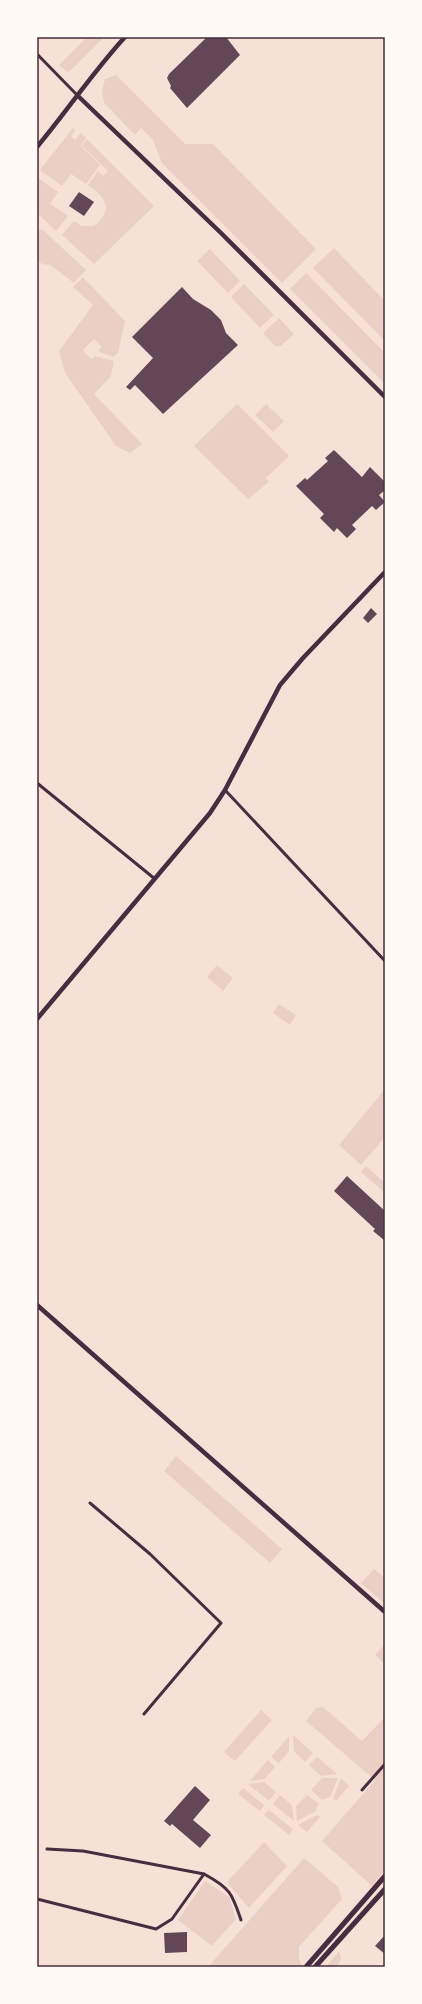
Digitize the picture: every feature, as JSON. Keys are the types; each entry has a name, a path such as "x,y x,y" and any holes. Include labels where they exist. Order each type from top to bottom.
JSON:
{"main road":[{"path":"37,147 78,96 99,65 124,37"},
{"path":"78,96 220,232 385,397"},
{"path":"37,1019 210,813 225,790 280,685 313,647 385,572"},
{"path":"37,1305 385,1612"},
{"path":"306,1967 385,1876"},
{"path":"315,1967 385,1888"}],"street":[{"path":"37,54 78,96"},
{"path":"37,783 154,879"},
{"path":"225,790 385,961"},
{"path":"90,1503 150,1554 221,1623 144,1714"},
{"path":"362,1790 385,1764"},
{"path":"47,1849 83,1851 204,1874 221,1884 231,1893 241,1920"},
{"path":"37,1899 156,1929 172,1919 204,1874"}],"shaded area":[{"path":"87,37 104,37 71,70 67,72 59,65"},
{"path":"116,75 185,144 213,144 316,249 282,283 162,163 153,140 141,128 135,135 104,103 102,91 105,79"},
{"path":"73,128 75,130 71,136 75,140 81,133 86,138 81,146 100,165 86,184 71,174 62,186 40,170"},
{"path":"87,139 154,206 94,264 62,235 74,221 82,226 94,226 104,215 106,209 103,199 88,185 98,171 103,176 108,171 82,146"},
{"path":"37,177 58,192 50,204 68,216 56,231 37,213"},
{"path":"42,229 86,270 74,283 50,265 42,264 37,260 37,232"},
{"path":"334,248 385,301 385,341 313,268"},
{"path":"210,249 240,281 228,293 197,261"},
{"path":"306,273 385,353 385,384 290,289"},
{"path":"83,277 125,321 118,353 113,357 98,351 102,347 94,339 83,350 91,359 95,356 114,361 111,376 94,394 142,444 130,453 116,446 65,373 59,351 93,305 73,287"},
{"path":"244,284 274,315 260,328 231,297"},
{"path":"279,318 294,334 281,346 275,346 263,333"},
{"path":"237,404 289,456 266,478 269,482 248,499 194,446"},
{"path":"266,404 284,421 273,432 255,415"},
{"path":"217,965 233,978 223,991 207,977"},
{"path":"279,1004 296,1015 290,1025 273,1013"},
{"path":"385,1089 385,1137 361,1165 339,1145"},
{"path":"366,1166 385,1183 385,1193 361,1172"},
{"path":"176,1456 282,1549 270,1563 164,1471"},
{"path":"374,1569 385,1578 385,1604 361,1583"},
{"path":"385,1644 385,1664 375,1655"},
{"path":"323,1707 362,1741 385,1717 385,1870 372,1886 322,1841 375,1780 306,1721 316,1708"},
{"path":"261,1710 272,1720 235,1761 224,1752"},
{"path":"293,1735 313,1753 305,1762 294,1751"},
{"path":"289,1736 289,1751 279,1763 271,1757"},
{"path":"317,1757 337,1774 321,1776 309,1765"},
{"path":"268,1760 275,1767 265,1779 250,1781"},
{"path":"322,1778 338,1778 330,1797 322,1800 311,1790"},
{"path":"341,1778 349,1786 336,1801 333,1798"},
{"path":"264,1782 276,1792 269,1801 248,1784"},
{"path":"243,1788 264,1805 260,1811 238,1794"},
{"path":"280,1795 292,1805 294,1821 273,1804"},
{"path":"307,1795 319,1804 316,1811 297,1821 296,1806"},
{"path":"269,1810 293,1829 289,1835 264,1815"},
{"path":"317,1815 320,1817 307,1832 298,1825"},
{"path":"264,1842 287,1866 249,1908 229,1885 228,1881"},
{"path":"304,1858 338,1887 342,1899 299,1947 299,1958 302,1967 208,1967"},
{"path":"205,1881 229,1897 236,1919 212,1946 178,1920"},
{"path":"339,1951 341,1959 337,1967 326,1967"}],"building":[{"path":"207,37 226,37 240,55 187,108 170,88 171,86 167,78 169,74"},
{"path":"79,192 94,202 84,216 69,206"},
{"path":"182,287 193,299 211,310 221,320 226,333 238,345 163,414 135,385 130,390 126,387 153,358 132,337"},
{"path":"334,450 362,477 370,467 385,482 385,490 379,495 385,502 376,510 372,506 352,525 356,529 347,538 337,528 334,532 320,518 324,514 296,486 305,478 307,480 328,461 325,458"},
{"path":"371,608 377,614 368,623 363,618"},
{"path":"347,1176 385,1211 384,1240 373,1231 375,1229 334,1191"},
{"path":"195,1786 210,1800 193,1820 211,1835 200,1848 172,1824 170,1826 164,1821"},
{"path":"187,1932 187,1952 165,1953 164,1933"},
{"path":"385,1935 385,1954 375,1946"}]}
